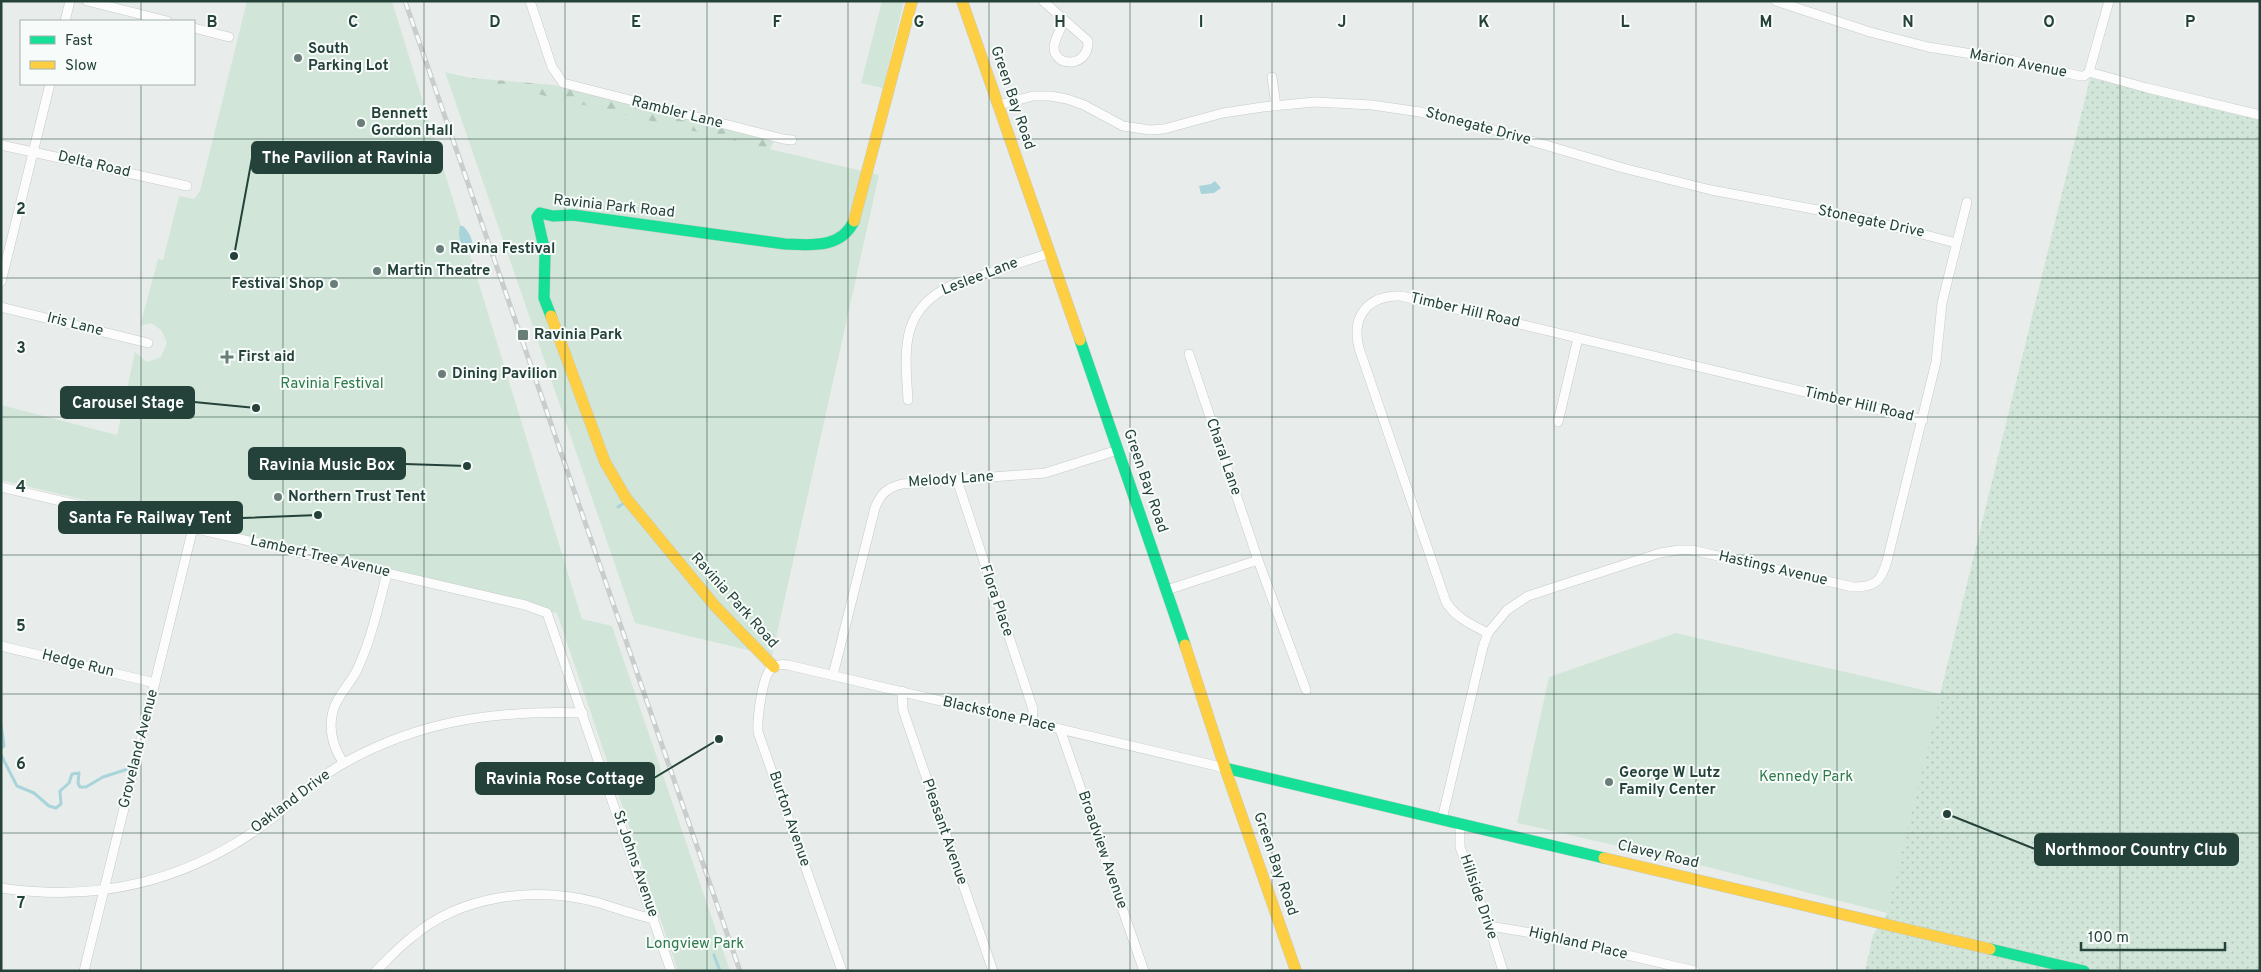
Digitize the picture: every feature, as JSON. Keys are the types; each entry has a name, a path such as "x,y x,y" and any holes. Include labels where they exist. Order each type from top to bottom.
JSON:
{"main road":[{"name":"Ravinia Park Road","path":"774,666 715,606 658,539 626,498 605,462 544,298 544,252 542,233 537,217 540,213 553,216 573,215 785,244 814,245 836,242 847,232 853,223 912,1"},
{"name":"Green Bay Road","path":"963,1 1167,590 1225,768 1296,971"},
{"name":"Clavey Road","path":"1225,768 2084,971"}],"street":[{"path":"65,20 70,1"},
{"path":"87,1 163,20"},
{"name":"Rambler Lane","path":"530,1 552,67 563,83 792,140"},
{"path":"1044,1 1064,22 1077,30 1088,41 1086,53 1078,61 1062,60 1055,51 1054,46 1064,22"},
{"name":"Marion Avenue","path":"1776,1 1870,32 1928,47 2010,60 2080,76 2084,76 2089,72 2260,115"},
{"path":"2089,72 2108,1"},
{"path":"195,28 229,36"},
{"path":"1272,77 1276,106"},
{"path":"1,282 50,85"},
{"name":"Stonegate Drive","path":"999,105 1033,96 1050,96 1084,105 1124,126 1150,130 1164,129 1223,113 1276,106 1315,102 1372,105 1420,112 1676,181 1861,218 1956,242"},
{"name":"Delta Road","path":"1,145 187,186"},
{"name":"Hastings Avenue","path":"1442,818 1488,633 1507,610 1528,596 1660,553 1679,550 1728,558 1853,587 1867,587 1883,574 1936,362 1942,303 1967,202"},
{"name":"Leslee Lane","path":"908,400 906,338 915,315 925,303 940,290 952,285 1050,253"},
{"name":"Timber Hill Road","path":"1488,633 1460,618 1446,602 1358,348 1356,325 1363,312 1380,297 1401,296 1922,420"},
{"name":"Iris Lane","path":"1,307 148,343"},
{"path":"1558,422 1578,338"},
{"name":"Charal Lane","path":"1189,354 1258,560 1306,690"},
{"name":"Melody Lane","path":"833,675 875,508 880,497 888,488 902,484 1045,473 1118,450"},
{"name":"Flora Place","path":"957,480 1033,709 1032,722"},
{"name":"Lambert Tree Avenue","path":"1,487 142,520 171,523 542,609 548,616"},
{"name":"Groveland Avenue","path":"84,971 193,528"},
{"path":"1167,590 1258,560"},
{"path":"344,763 334,744 330,728 332,715 355,673 368,642 387,574"},
{"name":"St Johns Avenue","path":"548,616 671,971"},
{"name":"Hedge Run","path":"1,646 155,683"},
{"name":"Blackstone Place","path":"774,666 780,664 788,665 833,675 1225,768"},
{"name":"Burton Avenue","path":"774,666 768,673 757,718 758,732 842,971"},
{"name":"Pleasant Avenue","path":"902,692 903,710 993,971"},
{"name":"Oakland Drive","path":"1,888 56,893 154,881 185,870 208,859 259,829 344,763 410,733 468,718 512,712 583,713"},
{"name":"Broadview Avenue","path":"1060,729 1144,971"},
{"name":"Hillside Drive","path":"1460,823 1460,846 1503,971"},
{"path":"376,971 412,936 427,926 464,908 499,898 524,895 558,895 596,902 631,915 654,919"},
{"name":"Highland Place","path":"1489,926 1538,934 1695,971"}],"green space":[{"name":"Ravinia Festival","path":"247,1 392,1 582,619 612,626 730,971 678,971 557,613 1,480 1,405 117,435 135,352 147,362 161,357 167,342 161,330 151,323 140,326 158,259 163,260 179,196 194,199 200,191"},
{"path":"882,1 904,1 883,88 861,83"},
{"path":"445,72 879,175 772,656 635,623"},
{"path":"448,76 554,85 774,141 767,155"},
{"path":"2090,78 2260,120 2260,971 1865,971 1873,935 1887,913"},
{"name":"Kennedy Park","path":"1676,633 1941,694 1887,913 1684,861 1517,823 1549,677"}],"water":[{"path":"1215,181 1221,188 1214,193 1201,194 1199,186 1211,184"},
{"path":"460,226 463,226 470,235 472,250 470,254 464,249 461,242"}],"waterway":[{"path":"618,507 624,503"},
{"path":"1,725 4,746 1,748"},
{"path":"1,755 17,786 34,793 49,806 56,808 61,804 60,791 69,783 72,774 79,773 78,783 80,787 86,787 103,777 128,769"},
{"path":"714,955 720,971"}],"railway":[{"path":"405,1 740,971"}],"traffic: fast":[{"path":"551,316 544,298 545,252 537,217 540,213 553,216 573,215 785,244 805,245 833,241 841,237 854,221"},
{"path":"1080,340 1185,645"},
{"path":"1225,768 1604,858"},
{"path":"1990,949 2084,971"}],"traffic: slow":[{"path":"854,221 912,1"},
{"path":"962,1 1080,340"},
{"path":"551,316 605,462 626,498 715,606 774,667"},
{"path":"1185,645 1225,768 1296,971"},
{"path":"1604,858 1990,949"}],"place":[{"name":"South Parking Lot","path":"298,58"},
{"name":"Bennett Gordon Hall","path":"361,123"},
{"name":"Ravina Festival","path":"440,249"},
{"name":"The Pavilion at Ravinia","path":"234,256"},
{"name":"Martin Theatre","path":"377,271"},
{"name":"Festival Shop","path":"334,284"},
{"name":"Ravinia Park","path":"523,335"},
{"name":"First aid","path":"227,357"},
{"name":"Dining Pavilion","path":"442,374"},
{"name":"Carousel Stage","path":"256,408"},
{"name":"Ravinia Music Box","path":"467,466"},
{"name":"Northern Trust Tent","path":"278,497"},
{"name":"Santa Fe Railway Tent","path":"318,515"},
{"name":"Ravinia Rose Cottage","path":"719,739"},
{"name":"George W Lutz Family Center","path":"1609,782"},
{"name":"Northmoor Country Club","path":"1947,814"}],"park label":[{"name":"Longview Park","path":"695,944"}]}
